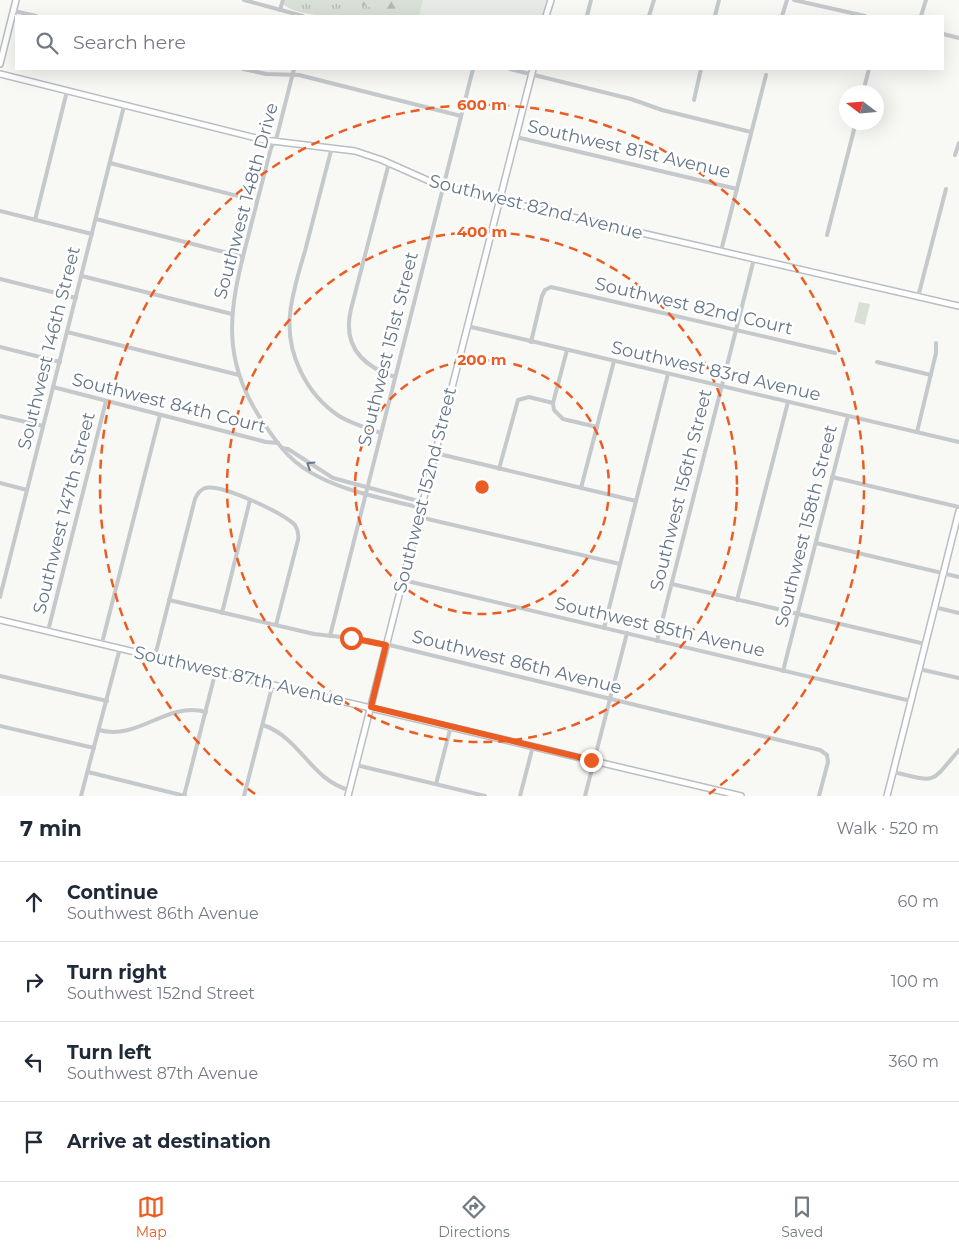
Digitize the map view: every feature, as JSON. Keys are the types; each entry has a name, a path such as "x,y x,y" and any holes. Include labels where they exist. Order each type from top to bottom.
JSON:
{"street":[{"path":"0,64 16,0"},
{"path":"244,0 299,15"},
{"path":"280,10 283,0"},
{"path":"546,15 550,0"},
{"path":"587,15 591,0"},
{"path":"649,15 654,0"},
{"path":"715,15 719,0"},
{"path":"782,15 787,0"},
{"path":"794,0 860,15"},
{"path":"817,6 819,0"},
{"path":"921,15 926,0"},
{"path":"14,10 32,15"},
{"path":"944,34 959,38"},
{"path":"248,70 266,74 293,74 461,116"},
{"name":"Southwest 148th Drive","path":"282,448 251,403 239,375 232,344 232,314 243,257 257,201 294,70"},
{"name":"Southwest 151st Street","path":"330,636 473,70"},
{"path":"517,70 532,72 621,96 662,110 752,132"},
{"path":"694,100 702,70"},
{"path":"865,85 869,70"},
{"name":"Southwest 152nd Street","path":"348,793 532,72"},
{"name":"Southwest 82nd Avenue","path":"0,74 274,142 332,147 370,156 443,186 499,201 959,306"},
{"path":"721,251 766,75"},
{"path":"35,220 67,91"},
{"name":"Southwest 146th Street","path":"0,597 124,106"},
{"path":"827,235 854,130"},
{"name":"Southwest 81st Avenue","path":"516,137 737,188"},
{"path":"955,155 959,143"},
{"path":"332,147 293,296 290,315 291,343 300,370 310,387 324,404 348,420 381,433"},
{"path":"110,163 257,201"},
{"path":"389,163 351,309 348,329 353,347 364,361 374,368 395,377"},
{"path":"918,297 946,189"},
{"path":"0,211 92,234"},
{"path":"96,219 243,257"},
{"name":"Southwest 156th Street","path":"657,641 754,259"},
{"path":"82,276 232,314"},
{"path":"0,279 76,298"},
{"name":"Southwest 82nd Court","path":"531,342 542,296 547,288 557,288 835,353"},
{"name":"Southwest 83rd Avenue","path":"467,326 959,442"},
{"path":"67,332 239,375"},
{"path":"917,432 936,353 936,343"},
{"path":"0,347 60,362"},
{"path":"567,350 553,403 555,412 560,418 597,427"},
{"path":"581,488 614,361"},
{"path":"876,362 931,376"},
{"path":"604,628 668,374"},
{"name":"Southwest 84th Court","path":"53,388 266,442 278,443"},
{"path":"500,469 516,405 520,398 529,396 553,403"},
{"name":"Southwest 147th Street","path":"48,631 106,401"},
{"path":"737,600 788,402"},
{"path":"102,643 160,415"},
{"path":"0,416 43,426"},
{"name":"Southwest 158th Street","path":"784,671 848,416"},
{"name":"Southwest 84th Court","path":"282,448 288,449 308,464 333,478 421,505"},
{"name":"Southwest 84th Court","path":"282,448 289,457 317,476 366,494 421,505"},
{"path":"435,453 636,501"},
{"path":"832,477 959,507"},
{"path":"0,484 27,490"},
{"path":"155,656 195,499 200,490 212,488 250,500 296,527 298,540 276,625"},
{"path":"222,613 250,500"},
{"path":"887,796 959,511"},
{"path":"419,517 620,564"},
{"path":"816,543 959,577"},
{"name":"Southwest 85th Avenue","path":"402,580 911,701"},
{"path":"672,584 925,644"},
{"name":"Southwest 86th Avenue","path":"169,600 330,636 359,638 814,748 827,755 828,762 819,796"},
{"path":"934,607 959,613"},
{"name":"Southwest 87th Avenue","path":"0,620 273,683 741,796"},
{"path":"585,796 627,633"},
{"path":"82,796 120,647"},
{"path":"919,669 959,678"},
{"path":"88,772 185,796 216,670"},
{"path":"0,676 107,701"},
{"path":"244,796 273,683"},
{"path":"99,730 122,733 180,710 206,712"},
{"path":"263,725 286,736 328,781 348,793"},
{"path":"0,726 94,748"},
{"path":"436,784 451,726"},
{"path":"520,796 534,746"},
{"path":"893,772 932,780 938,776 959,750"},
{"path":"356,765 485,796"},
{"path":"155,795 156,789"}],"shaded area":[{"path":"423,0 547,0 543,15 419,15"}],"green space":[{"path":"284,0 423,0 419,15 318,15 294,10 283,4"},
{"path":"341,0 415,0 416,6 386,11"},
{"path":"859,302 870,304 865,325 854,322"}],"route":[{"path":"351,638 386,645 371,707 591,760"}]}
